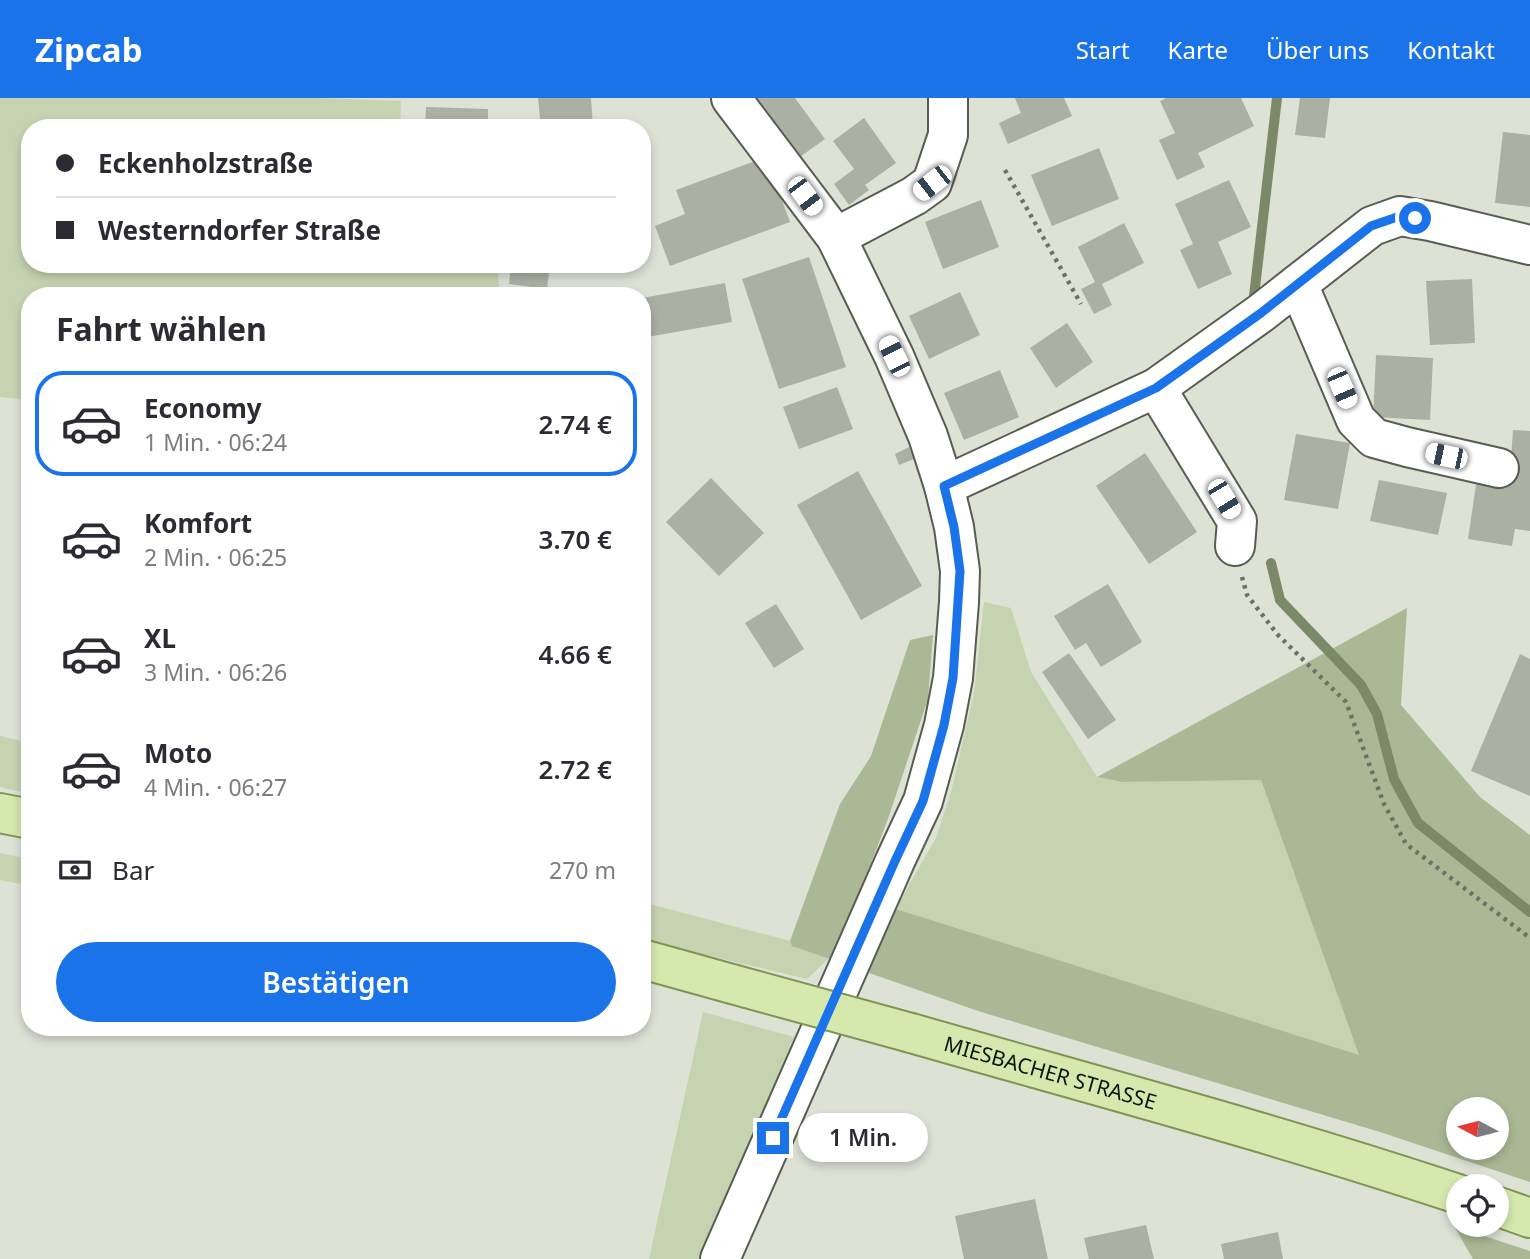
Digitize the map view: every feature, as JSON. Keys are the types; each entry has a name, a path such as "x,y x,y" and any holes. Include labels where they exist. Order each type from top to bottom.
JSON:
{"main road":[{"path":"0,813 21,817"},
{"name":"MIESBACHER STRASSE","path":"651,962 1247,1128 1446,1190"},
{"path":"1509,1211 1530,1218"}],"street":[{"path":"720,1259 923,801 944,725 953,678 960,571 954,527 944,486 928,436 894,356 836,237 731,98"},
{"path":"836,237 914,196 932,183 948,135 948,98"},
{"path":"944,486 1156,388 1261,313 1371,226 1400,216 1530,245"},
{"path":"1297,284 1356,419 1374,438 1499,468"},
{"path":"1156,388 1237,521 1235,546"}],"path":[{"path":"1005,170 1081,304"},
{"path":"1235,546 1247,595 1278,635 1346,702 1384,804 1406,844 1530,938"}],"green space":[{"path":"0,98 318,98 401,101 400,119 21,119 21,273 498,273 499,287 21,287 21,399 0,397"},
{"path":"984,602 1011,608 1031,672 1097,777 1122,782 1261,780 1360,1056 895,909 936,838 952,788 974,693"},
{"path":"1407,608 1401,705 1480,797 1530,835 1530,1182 1464,1160 1509,1160 1509,1097 1446,1097 1446,1154 978,1011 792,946 790,941 840,804 871,756 910,640 933,635 928,699 889,816 858,897 1359,1055 1261,780 1122,782 1097,777"},
{"path":"0,736 21,741 21,792 0,787"},
{"path":"0,853 21,857 21,884 0,880"},
{"path":"651,904 790,941 793,946 828,959 807,979 651,942"},
{"path":"703,1012 794,1037 702,1259 649,1259"},
{"path":"1460,1237 1487,1237 1530,1251 1530,1259 1473,1259"}],"building":[{"path":"538,98 591,98 592,119 540,119"},
{"path":"752,98 795,98 825,139 797,159"},
{"path":"1015,98 1064,98 1072,116 1008,144 999,123 1021,113"},
{"path":"1166,98 1241,98 1254,126 1198,153 1205,167 1177,180 1159,140 1175,133 1160,101"},
{"path":"1300,98 1330,98 1325,138 1295,135"},
{"path":"426,107 488,109 488,119 425,119"},
{"path":"864,118 896,163 865,185 869,190 849,205 834,184 854,169 833,141"},
{"path":"1503,132 1530,135 1530,207 1495,203"},
{"path":"1099,148 1119,199 1052,226 1031,175"},
{"path":"766,157 790,222 670,266 655,226 685,214 676,190"},
{"path":"1229,180 1251,227 1218,242 1232,274 1198,289 1180,250 1193,244 1175,204"},
{"path":"981,200 999,247 943,269 925,222"},
{"path":"1124,223 1144,263 1102,284 1112,305 1094,314 1081,289 1095,282 1078,247"},
{"path":"809,257 846,367 779,389 742,279"},
{"path":"510,273 549,273 547,287 509,284"},
{"path":"1472,279 1475,343 1430,345 1426,281"},
{"path":"725,283 732,322 651,336 651,296"},
{"path":"960,292 980,335 929,359 909,316"},
{"path":"1067,323 1093,362 1056,388 1030,348"},
{"path":"1376,355 1433,358 1430,420 1373,417"},
{"path":"1000,370 1019,417 964,440 944,393"},
{"path":"837,387 853,429 799,449 783,407"},
{"path":"1513,430 1530,431 1530,531 1515,529 1512,546 1468,539 1477,478 1511,459"},
{"path":"1296,434 1350,443 1338,509 1284,500"},
{"path":"909,447 914,459 899,465 895,454"},
{"path":"1145,453 1197,532 1149,564 1096,486"},
{"path":"858,471 922,586 861,620 797,505"},
{"path":"711,478 764,533 719,576 666,522"},
{"path":"1379,480 1447,493 1438,535 1370,521"},
{"path":"1108,584 1142,642 1101,667 1086,643 1075,650 1054,616"},
{"path":"776,604 804,649 774,668 745,623"},
{"path":"1069,653 1116,720 1088,739 1042,672"},
{"path":"1520,654 1530,659 1530,796 1471,771"},
{"path":"1035,1199 1048,1259 964,1259 955,1216"},
{"path":"1146,1225 1154,1259 1089,1259 1084,1238"},
{"path":"1278,1232 1283,1259 1224,1259 1221,1244"}],"waterway":[{"path":"1254,296 1277,98"},
{"path":"1271,563 1280,600 1361,685 1377,714 1394,779 1418,823 1530,912"}],"route":[{"path":"773,1138 923,801 944,725 953,678 960,571 954,527 944,486 1156,388 1261,313 1371,226 1400,216 1415,218"}]}
